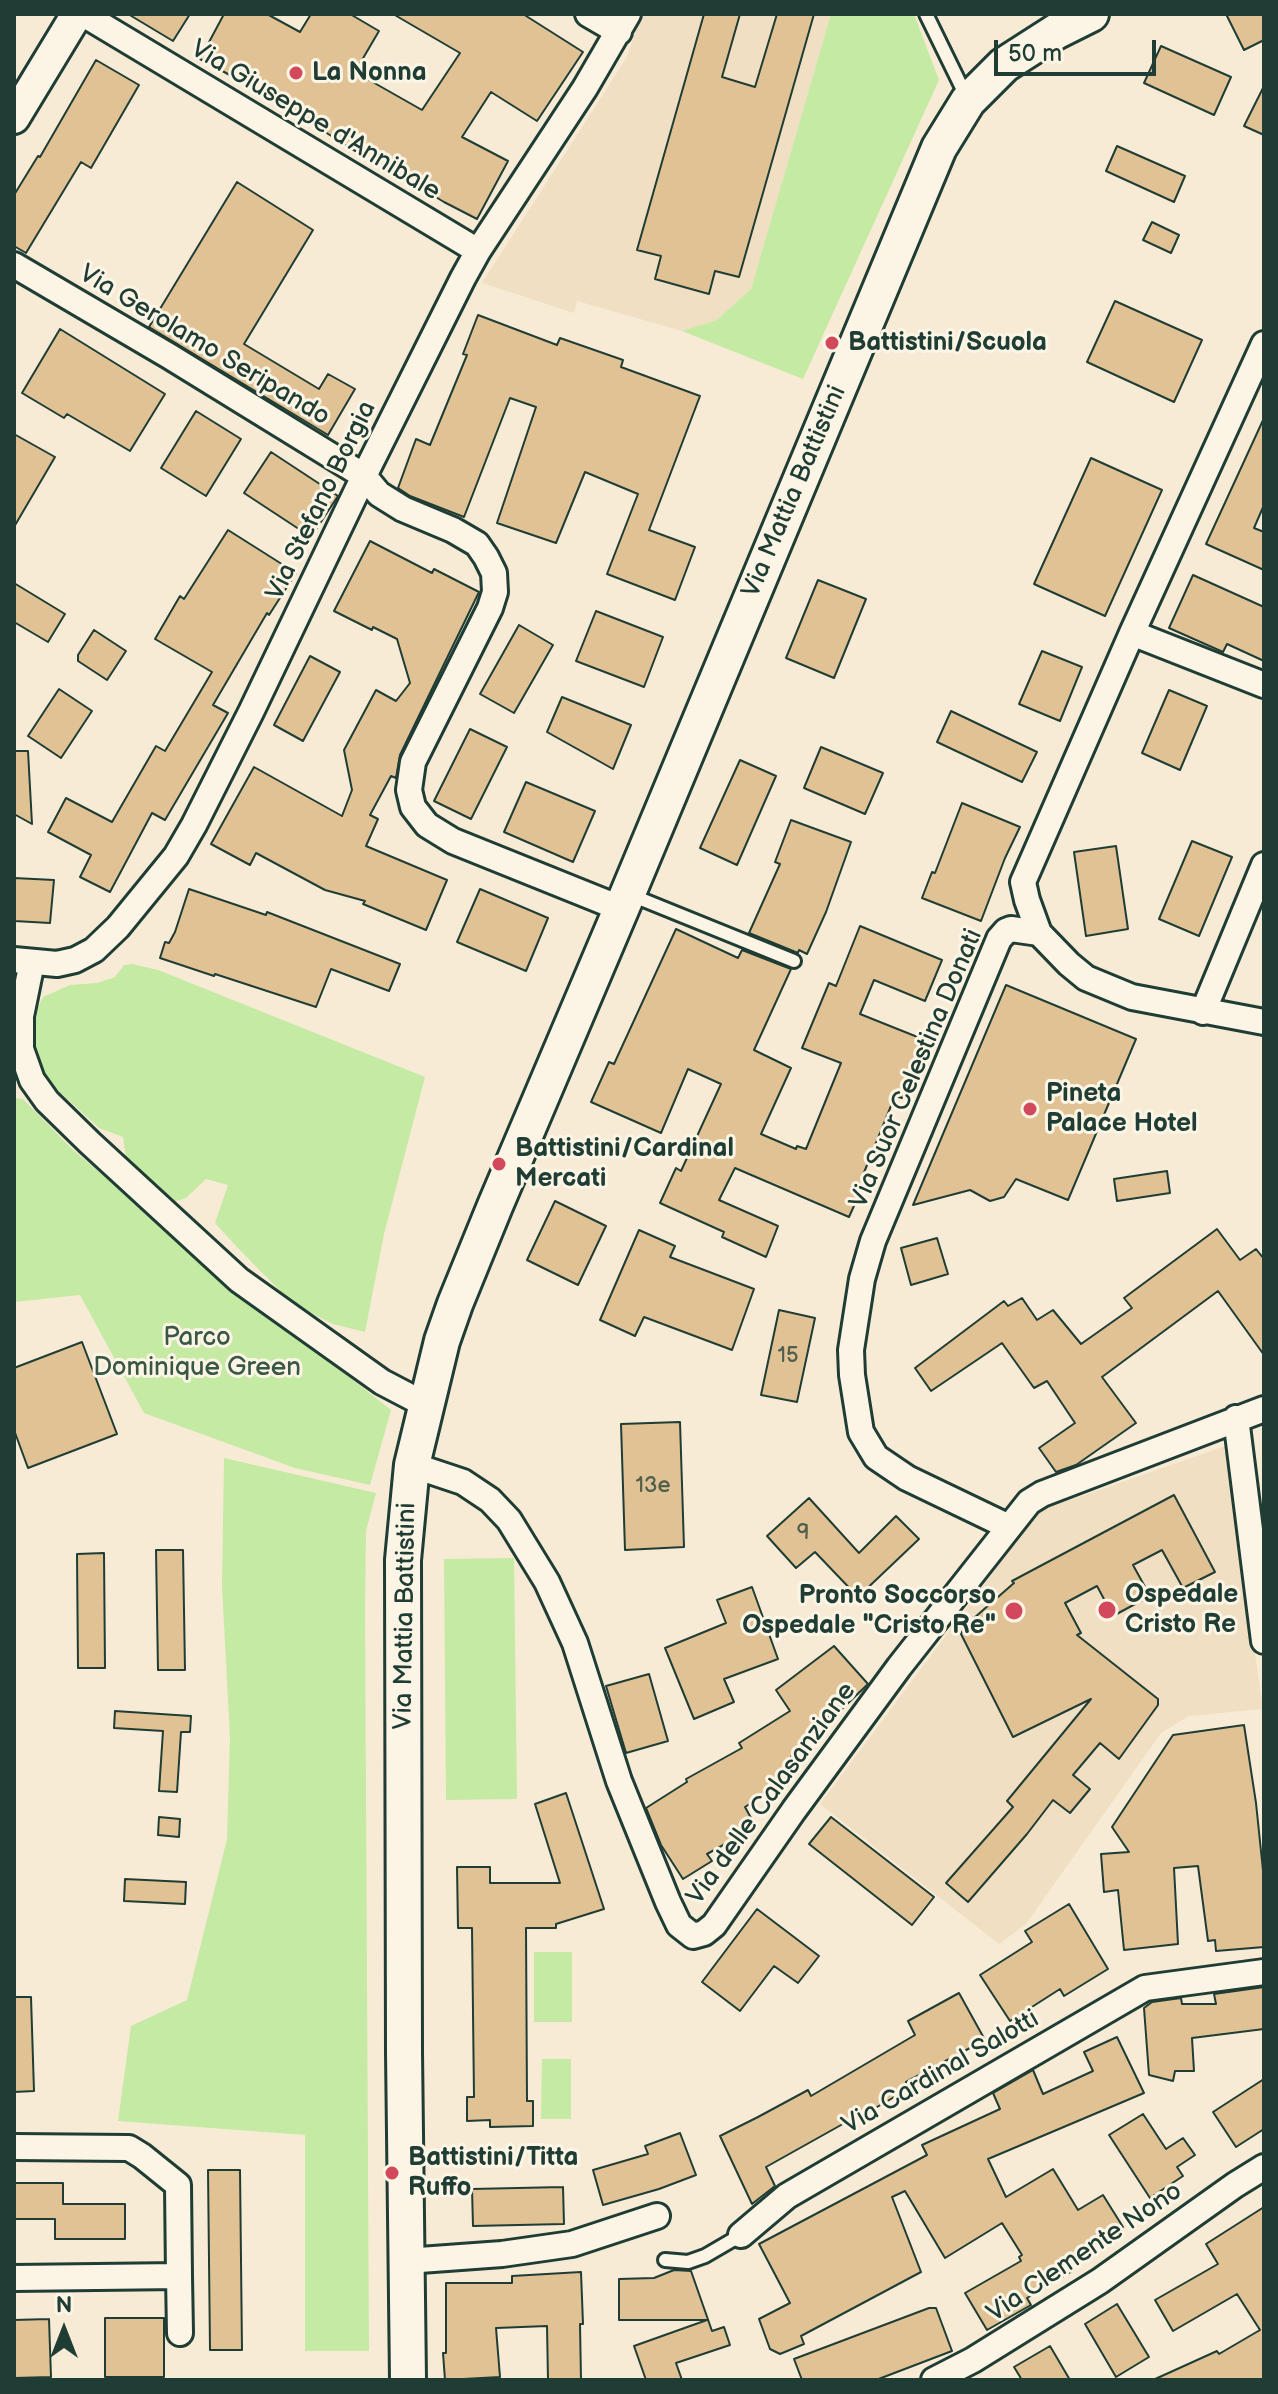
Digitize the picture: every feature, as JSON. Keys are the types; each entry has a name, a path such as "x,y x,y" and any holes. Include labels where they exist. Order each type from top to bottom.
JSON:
{"main road":[{"name":"Via Mattia Battistini","path":"408,2380 402,1596 405,1525 412,1465 442,1341 939,148 968,101 1004,65 1073,18"}],"street":[{"path":"14,118 77,14"},
{"name":"Via Giuseppe d'Annibale","path":"83,14 478,251"},
{"path":"588,14 624,23"},
{"name":"Via Stefano Borgia","path":"23,961 63,963 94,950 118,927 176,856 251,712 364,476 478,251 624,23"},
{"name":"Via Gerolamo Seripando","path":"14,265 364,476 379,494 403,509 477,544 489,561 496,580 495,592 490,608 410,769 409,790 417,814 427,825 453,841 625,901"},
{"path":"1264,344 1258,371 1132,633 1023,882 1039,933 1075,969 1104,987 1132,997 1264,1022"},
{"path":"1132,633 1264,685"},
{"path":"1203,1012 1264,865"},
{"name":"Via Suor Celestina Donati","path":"1009,1527 907,1478 876,1457 861,1432 851,1350 862,1279 873,1241 999,939 1011,929 1039,933"},
{"path":"23,961 20,1037 28,1071 47,1101 239,1280 382,1382 426,1405"},
{"name":"Via delle Calasanziane","path":"412,1465 463,1482 490,1500 509,1520 547,1582 575,1643 619,1781 663,1889 679,1925 693,1936 704,1933 714,1925 899,1667 1029,1502 1042,1494 1264,1409"},
{"path":"1236,1418 1264,1641"},
{"name":"Via Cardinal Salotti","path":"741,2235 787,2196 1145,1988 1264,1972"},
{"path":"14,2147 129,2148 178,2185 180,2333"},
{"name":"Via Clemente Nono","path":"934,2380 973,2360 1100,2281 1264,2167"},
{"path":"406,2261 502,2254 572,2244 657,2216"},
{"path":"14,2278 179,2276"}],"lane":[{"path":"926,14 968,101"},
{"path":"625,901 794,961"},
{"name":"Via Cardinal Salotti","path":"665,2260 688,2262 741,2235"}],"shaded area":[{"path":"641,14 831,14 751,289 717,320 682,331 577,301 574,313 482,283 627,57"},
{"name":"Ospedale Cristo Re","path":"1225,1446 1263,1709 1189,1716 1161,1733 1026,1924 999,1944 820,1804 1039,1511"}],"green space":[{"path":"831,14 914,14 939,80 803,379 682,331 717,320 751,289"},
{"path":"124,965 158,970 425,1077 384,1234 365,1332 333,1324 293,1304 235,1245 215,1223 228,1185 206,1179 186,1198 173,1202 126,1158 123,1137 99,1128 50,1083 33,1051 37,1009 43,997 70,985 97,983 115,977"},
{"name":"Parco Dominique Green","path":"14,1098 23,1099 71,1148 216,1272 391,1410 370,1485 295,1468 144,1413 80,1295 14,1302"},
{"path":"224,1458 376,1493 366,1531 365,1610 369,2351 305,2351 305,2135 118,2121 131,2026 187,2000 227,1839 230,1738 222,1586"},
{"path":"514,1558 517,1799 446,1800 444,1559"},
{"path":"534,1952 572,1952 572,2022 534,2022"},
{"path":"542,2059 571,2059 571,2119 541,2119"}],"building":[{"path":"128,14 190,14 173,41"},
{"path":"224,14 267,14 300,32 311,14 350,14 379,31 355,72 422,110 460,53 393,14 523,14 583,52 537,121 491,92 462,137 508,161 477,219 355,151 240,78 200,59"},
{"path":"704,14 740,14 722,77 755,87 777,14 814,14 739,277 715,271 709,294 655,279 661,256 637,250"},
{"path":"1226,14 1264,14 1264,40 1244,50"},
{"path":"1161,46 1231,77 1214,115 1144,83"},
{"path":"96,60 139,85 91,168 81,162 26,253 14,246 14,195 40,157"},
{"path":"1264,86 1264,135 1244,126"},
{"path":"1117,146 1185,176 1174,202 1106,171"},
{"path":"237,182 313,230 244,344 319,389 328,374 355,389 328,435 149,327"},
{"path":"1152,222 1179,235 1171,253 1143,240"},
{"path":"1115,301 1202,340 1174,402 1087,362"},
{"path":"478,315 557,345 560,338 623,360 621,367 700,396 649,530 695,547 675,600 607,574 638,494 585,472 556,543 497,523 536,407 510,398 464,517 410,496 398,488 416,439 430,445 467,355 463,354"},
{"path":"60,329 165,394 130,451 67,414 64,418 22,393"},
{"path":"196,411 241,439 206,496 161,468"},
{"path":"1264,418 1264,505 1254,528 1264,532 1264,570 1206,544"},
{"path":"14,434 55,457 14,527"},
{"path":"271,452 338,496 311,537 244,493"},
{"path":"1091,458 1162,490 1105,616 1034,584"},
{"path":"228,530 296,573 269,615 267,613 213,705 228,713 165,820 152,813 110,892 80,877 91,855 48,832 66,798 112,822 156,746 165,751 212,672 155,639 180,596 184,599"},
{"path":"370,541 432,573 434,569 479,592 400,755 396,778 391,776 370,815 378,819 366,846 447,880 426,930 363,904 365,901 325,890 256,853 250,865 211,844 254,767 342,816 352,790 344,750 376,690 396,701 410,683 397,639 334,611"},
{"path":"1193,575 1264,607 1264,661 1227,644 1223,652 1169,628"},
{"path":"818,580 866,599 834,678 786,658"},
{"path":"14,583 65,614 48,642 14,622"},
{"path":"596,611 663,637 644,687 576,661"},
{"path":"519,625 553,645 514,713 480,694"},
{"path":"94,630 126,651 107,680 78,661 78,655"},
{"path":"1042,651 1082,667 1060,721 1019,704"},
{"path":"310,656 340,672 303,741 274,725"},
{"path":"59,689 92,711 61,758 28,736"},
{"path":"1169,690 1207,706 1180,770 1142,753"},
{"path":"562,697 631,725 613,769 547,732"},
{"path":"951,711 1037,752 1022,782 937,742"},
{"path":"470,729 507,747 471,819 434,801"},
{"path":"821,747 883,773 865,814 804,788"},
{"path":"14,751 28,751 32,824 14,814"},
{"path":"740,760 776,776 737,865 700,848"},
{"path":"526,782 595,811 573,862 504,832"},
{"path":"962,803 1020,827 981,921 922,898"},
{"path":"791,820 851,842 807,954 749,933 780,864 775,862"},
{"path":"1192,841 1232,857 1199,936 1159,919"},
{"path":"1116,846 1128,929 1086,936 1074,852"},
{"path":"14,878 54,880 50,923 14,921"},
{"path":"189,889 266,915 267,912 400,964 389,991 331,969 316,1007 160,958 165,942 169,943 175,932"},
{"path":"480,889 548,918 526,971 457,942"},
{"path":"860,926 942,960 925,1001 874,980 860,1014 925,1040 902,1098 895,1096 863,1175 867,1177 849,1217 735,1168 719,1200 778,1226 766,1257 722,1237 724,1232 660,1203 676,1168 681,1171 721,1084 688,1069 661,1133 591,1102 609,1062 614,1064 676,929 738,958 742,950 791,969 754,1050 791,1068 761,1134 796,1149 797,1146 806,1149 841,1063 802,1048 829,983 836,986"},
{"name":"Pineta Palace Hotel","path":"1006,985 1136,1039 1068,1200 1016,1179 1004,1197 990,1201 970,1190 913,1205"},
{"path":"1167,1171 1170,1193 1117,1201 1114,1179"},
{"path":"555,1201 606,1226 578,1285 527,1260"},
{"path":"1217,1229 1240,1260 1256,1249 1264,1259 1264,1355 1218,1291 1102,1377 1136,1423 1076,1465 1056,1472 1039,1448 1075,1423 1047,1381 1034,1388 1002,1343 931,1391 915,1368 1004,1301 1008,1306 1022,1298 1037,1320 1053,1310 1081,1344 1132,1308 1124,1298"},
{"path":"639,1230 675,1246 670,1257 754,1289 732,1350 644,1317 635,1336 600,1320"},
{"path":"937,1238 948,1274 911,1285 901,1248"},
{"path":"779,1310 815,1318 797,1402 761,1395"},
{"path":"82,1342 117,1434 28,1468 14,1430 14,1368"},
{"path":"680,1422 684,1547 625,1550 621,1424"},
{"path":"1174,1495 1215,1572 1183,1588 1162,1550 1133,1565 1150,1596 1113,1616 1097,1586 1065,1603 1081,1633 1077,1635 1158,1699 1158,1705 1119,1759 1100,1743 1073,1775 1090,1789 1070,1813 1053,1800 968,1902 946,1883 1013,1807 1007,1801 1091,1699 1013,1737 961,1634 966,1625 1014,1583 1012,1581"},
{"path":"809,1498 859,1553 896,1516 919,1539 858,1597 815,1552 796,1568 767,1536"},
{"path":"156,1550 183,1550 185,1670 158,1670"},
{"path":"104,1553 105,1668 78,1668 77,1554"},
{"path":"752,1587 778,1659 724,1679 734,1702 694,1719 665,1648 726,1623 717,1600"},
{"path":"834,1646 868,1684 842,1709 839,1706 786,1762 794,1775 745,1807 756,1827 707,1854 712,1861 683,1879 661,1845 646,1808 687,1782 686,1779 742,1748 739,1743 790,1711 776,1690"},
{"path":"649,1674 668,1741 626,1753 606,1686"},
{"path":"115,1711 191,1716 190,1732 181,1732 177,1792 159,1791 163,1731 114,1728"},
{"path":"1244,1725 1264,1880 1264,1947 1216,1951 1215,1940 1208,1941 1198,1866 1174,1868 1178,1944 1124,1950 1118,1890 1104,1892 1101,1854 1129,1852 1112,1827 1173,1735"},
{"path":"566,1793 604,1909 556,1924 556,1928 526,1928 527,2101 533,2101 533,2126 490,2127 490,2120 467,2121 467,2097 474,2097 472,1928 458,1928 457,1867 490,1867 490,1883 560,1883 535,1804"},
{"path":"159,1817 180,1819 179,1837 158,1835"},
{"path":"831,1817 934,1897 912,1925 809,1844"},
{"path":"125,1879 186,1882 185,1904 124,1901"},
{"path":"1069,1904 1108,1969 1064,1996 1060,1989 1010,2021 980,1975 1032,1942 1025,1931"},
{"path":"757,1909 819,1956 798,1983 774,1966 740,2011 702,1982"},
{"path":"1264,1987 1264,2029 1192,2038 1194,2071 1175,2071 1173,2081 1149,2075 1144,2008 1152,2002 1181,1998 1182,2004 1216,2004 1214,1994"},
{"path":"959,1993 985,2040 906,2082 910,2088 766,2167 775,2186 752,2204 720,2136 808,2090 811,2096 915,2035 908,2021"},
{"path":"14,1997 31,1997 34,2091 14,2092"},
{"path":"1117,2037 1144,2093 988,2159 1006,2197 1053,2169 1078,2210 1103,2195 1123,2227 1068,2260 1074,2270 1027,2298 1031,2305 987,2330 965,2293 1021,2261 1019,2257 1022,2255 1002,2223 945,2258 905,2191 892,2197 921,2272 801,2336 804,2344 780,2354 770,2349 759,2319 790,2303 759,2244 927,2155 922,2145 1000,2109 993,2093 1033,2070 1043,2094 1093,2071 1084,2052"},
{"path":"1264,2079 1264,2129 1236,2147 1213,2112"},
{"path":"1143,2114 1166,2149 1183,2138 1195,2155 1177,2167 1183,2176 1150,2198 1109,2135"},
{"path":"680,2133 696,2175 603,2205 593,2170 648,2154 645,2146"},
{"path":"208,2170 240,2170 242,2350 210,2350"},
{"path":"14,2183 63,2183 63,2204 125,2204 125,2239 55,2239 55,2219 14,2219"},
{"path":"563,2187 564,2224 473,2226 472,2189"},
{"path":"1264,2207 1264,2380 1153,2380 1217,2351 1219,2354 1260,2330 1237,2294 1173,2331 1155,2300 1218,2264 1206,2244"},
{"path":"674,2270 691,2271 712,2331 724,2327 730,2345 676,2363 682,2380 646,2380 634,2346 707,2320 619,2320 619,2279 654,2278"},
{"path":"581,2272 581,2380 548,2380 547,2326 496,2328 500,2377 445,2380 446,2283 512,2283 512,2276"},
{"path":"1117,2304 1149,2357 1116,2377 1085,2324"},
{"path":"936,2308 952,2351 876,2380 802,2380 794,2359"},
{"path":"105,2318 164,2318 164,2377 105,2377"},
{"path":"49,2319 51,2377 14,2378 14,2320"},
{"path":"1050,2346 1070,2380 1022,2380 1014,2367"}],"place":[{"name":"La Nonna","path":"296,73"},
{"name":"Battistini/Scuola","path":"832,343"},
{"name":"Pineta Palace Hotel","path":"1030,1109"},
{"name":"Battistini/Cardinal Mercati","path":"499,1164"},
{"name":"Ospedale Cristo Re","path":"1107,1610"},
{"name":"Pronto Soccorso Ospedale \"Cristo Re\"","path":"1014,1611"},
{"name":"Battistini/Titta Ruffo","path":"392,2173"}]}
